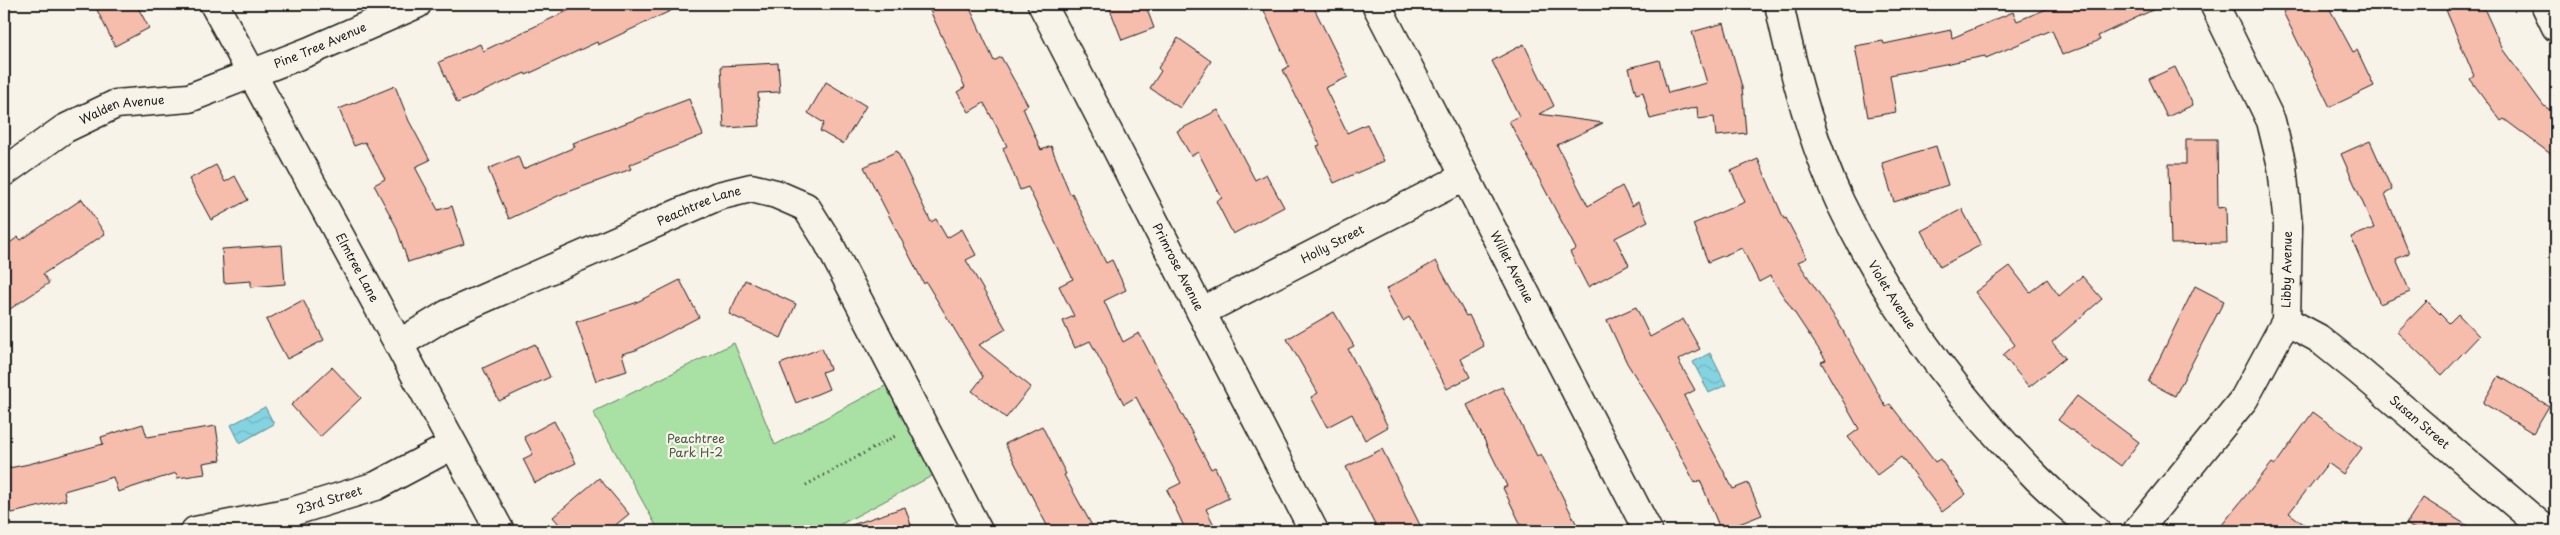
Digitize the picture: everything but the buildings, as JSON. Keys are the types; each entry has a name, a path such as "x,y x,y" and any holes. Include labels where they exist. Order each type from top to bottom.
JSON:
{"street":[{"name":"Elmtree Lane","path":"214,4 500,531"},
{"name":"Pine Tree Avenue","path":"251,72 310,51 417,4"},
{"name":"Primrose Avenue","path":"1042,4 1314,531"},
{"name":"Willet Avenue","path":"1376,4 1648,531"},
{"name":"Violet Avenue","path":"1779,4 1791,59 1821,155 1840,201 1880,279 1921,343 1988,425 2038,479 2096,531"},
{"name":"Libby Avenue","path":"2137,531 2244,399 2286,321 2288,226 2280,157 2271,121 2214,4"},
{"path":"2545,4 2556,27"},
{"name":"Walden Avenue","path":"4,172 64,129 116,104 189,98 251,72"},
{"name":"Holly Street","path":"1201,312 1464,177"},
{"name":"Peachtree Lane","path":"399,344 457,310 718,196 751,188 776,194 806,208 828,242 978,531"},
{"name":"Susan Street","path":"2286,321 2318,338 2360,371 2547,531"},
{"name":"23rd Street","path":"195,531 291,512 376,486 453,445"}],"path":[{"path":"806,485 922,420"}],"green space":[{"name":"Peachtree Park H-2","path":"734,343 775,445 900,378 947,468 828,531 659,531 593,412"}],"water":[{"path":"1710,353 1726,385 1709,393 1693,362"},
{"path":"265,407 274,424 240,443 231,425"}]}
